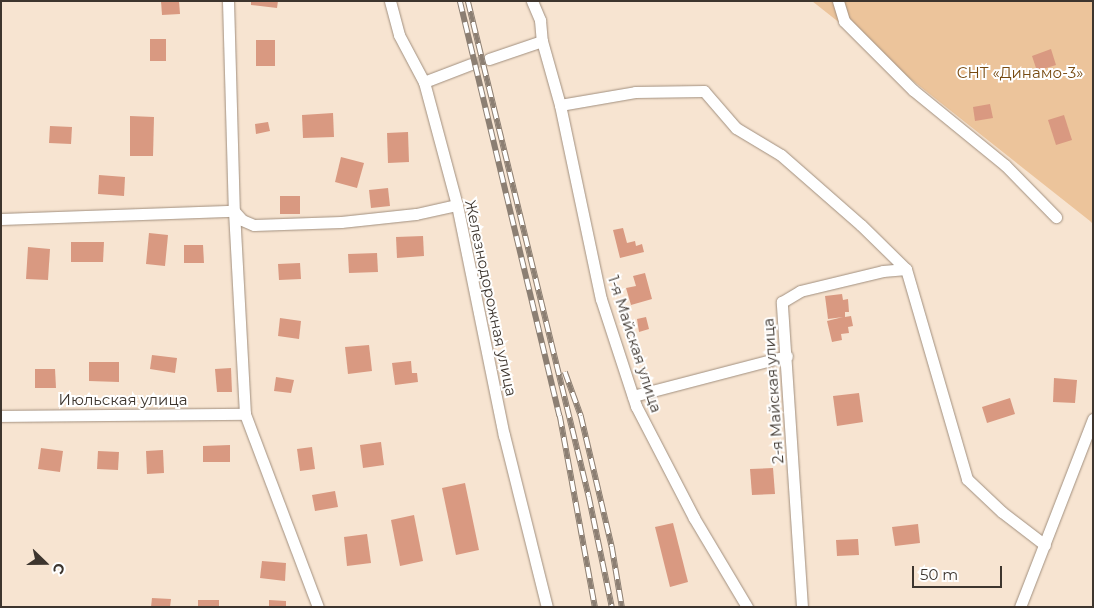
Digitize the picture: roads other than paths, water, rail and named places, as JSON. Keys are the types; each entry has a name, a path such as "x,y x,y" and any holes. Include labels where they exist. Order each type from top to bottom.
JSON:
{"street":[{"path":"228,1 234,211 245,414 318,607"},
{"name":"Железнодорожная улица","path":"390,1 399,35 424,82 457,205 504,435 548,607"},
{"name":"1-я Майская улица","path":"532,1 540,20 542,41 560,104 601,299 633,396 694,518 747,607"},
{"path":"838,1 844,20 913,90 1004,166 1056,217"},
{"path":"489,59 542,41"},
{"path":"424,82 471,64"},
{"path":"560,104 635,92 704,91 736,128 781,155 906,268 967,479 1002,512 1045,545"},
{"path":"234,211 242,220 254,225 341,222 416,214 457,205"},
{"path":"1,219 234,211"},
{"name":"2-я Майская улица","path":"802,607 782,302 800,292 883,271 906,268"},
{"path":"633,396 787,356"},
{"name":"Июльская улица","path":"1,416 245,414"},
{"path":"1020,607 1093,419"}],"tunnel":[{"path":"471,64 489,59"}],"railway":[{"path":"460,1 560,416 595,607"},
{"path":"468,1 589,497 612,607"},
{"path":"565,372 581,416 612,547 622,607"}],"park label":[{"name":"СНТ «Динамо-3»","path":"1020,73"}]}
